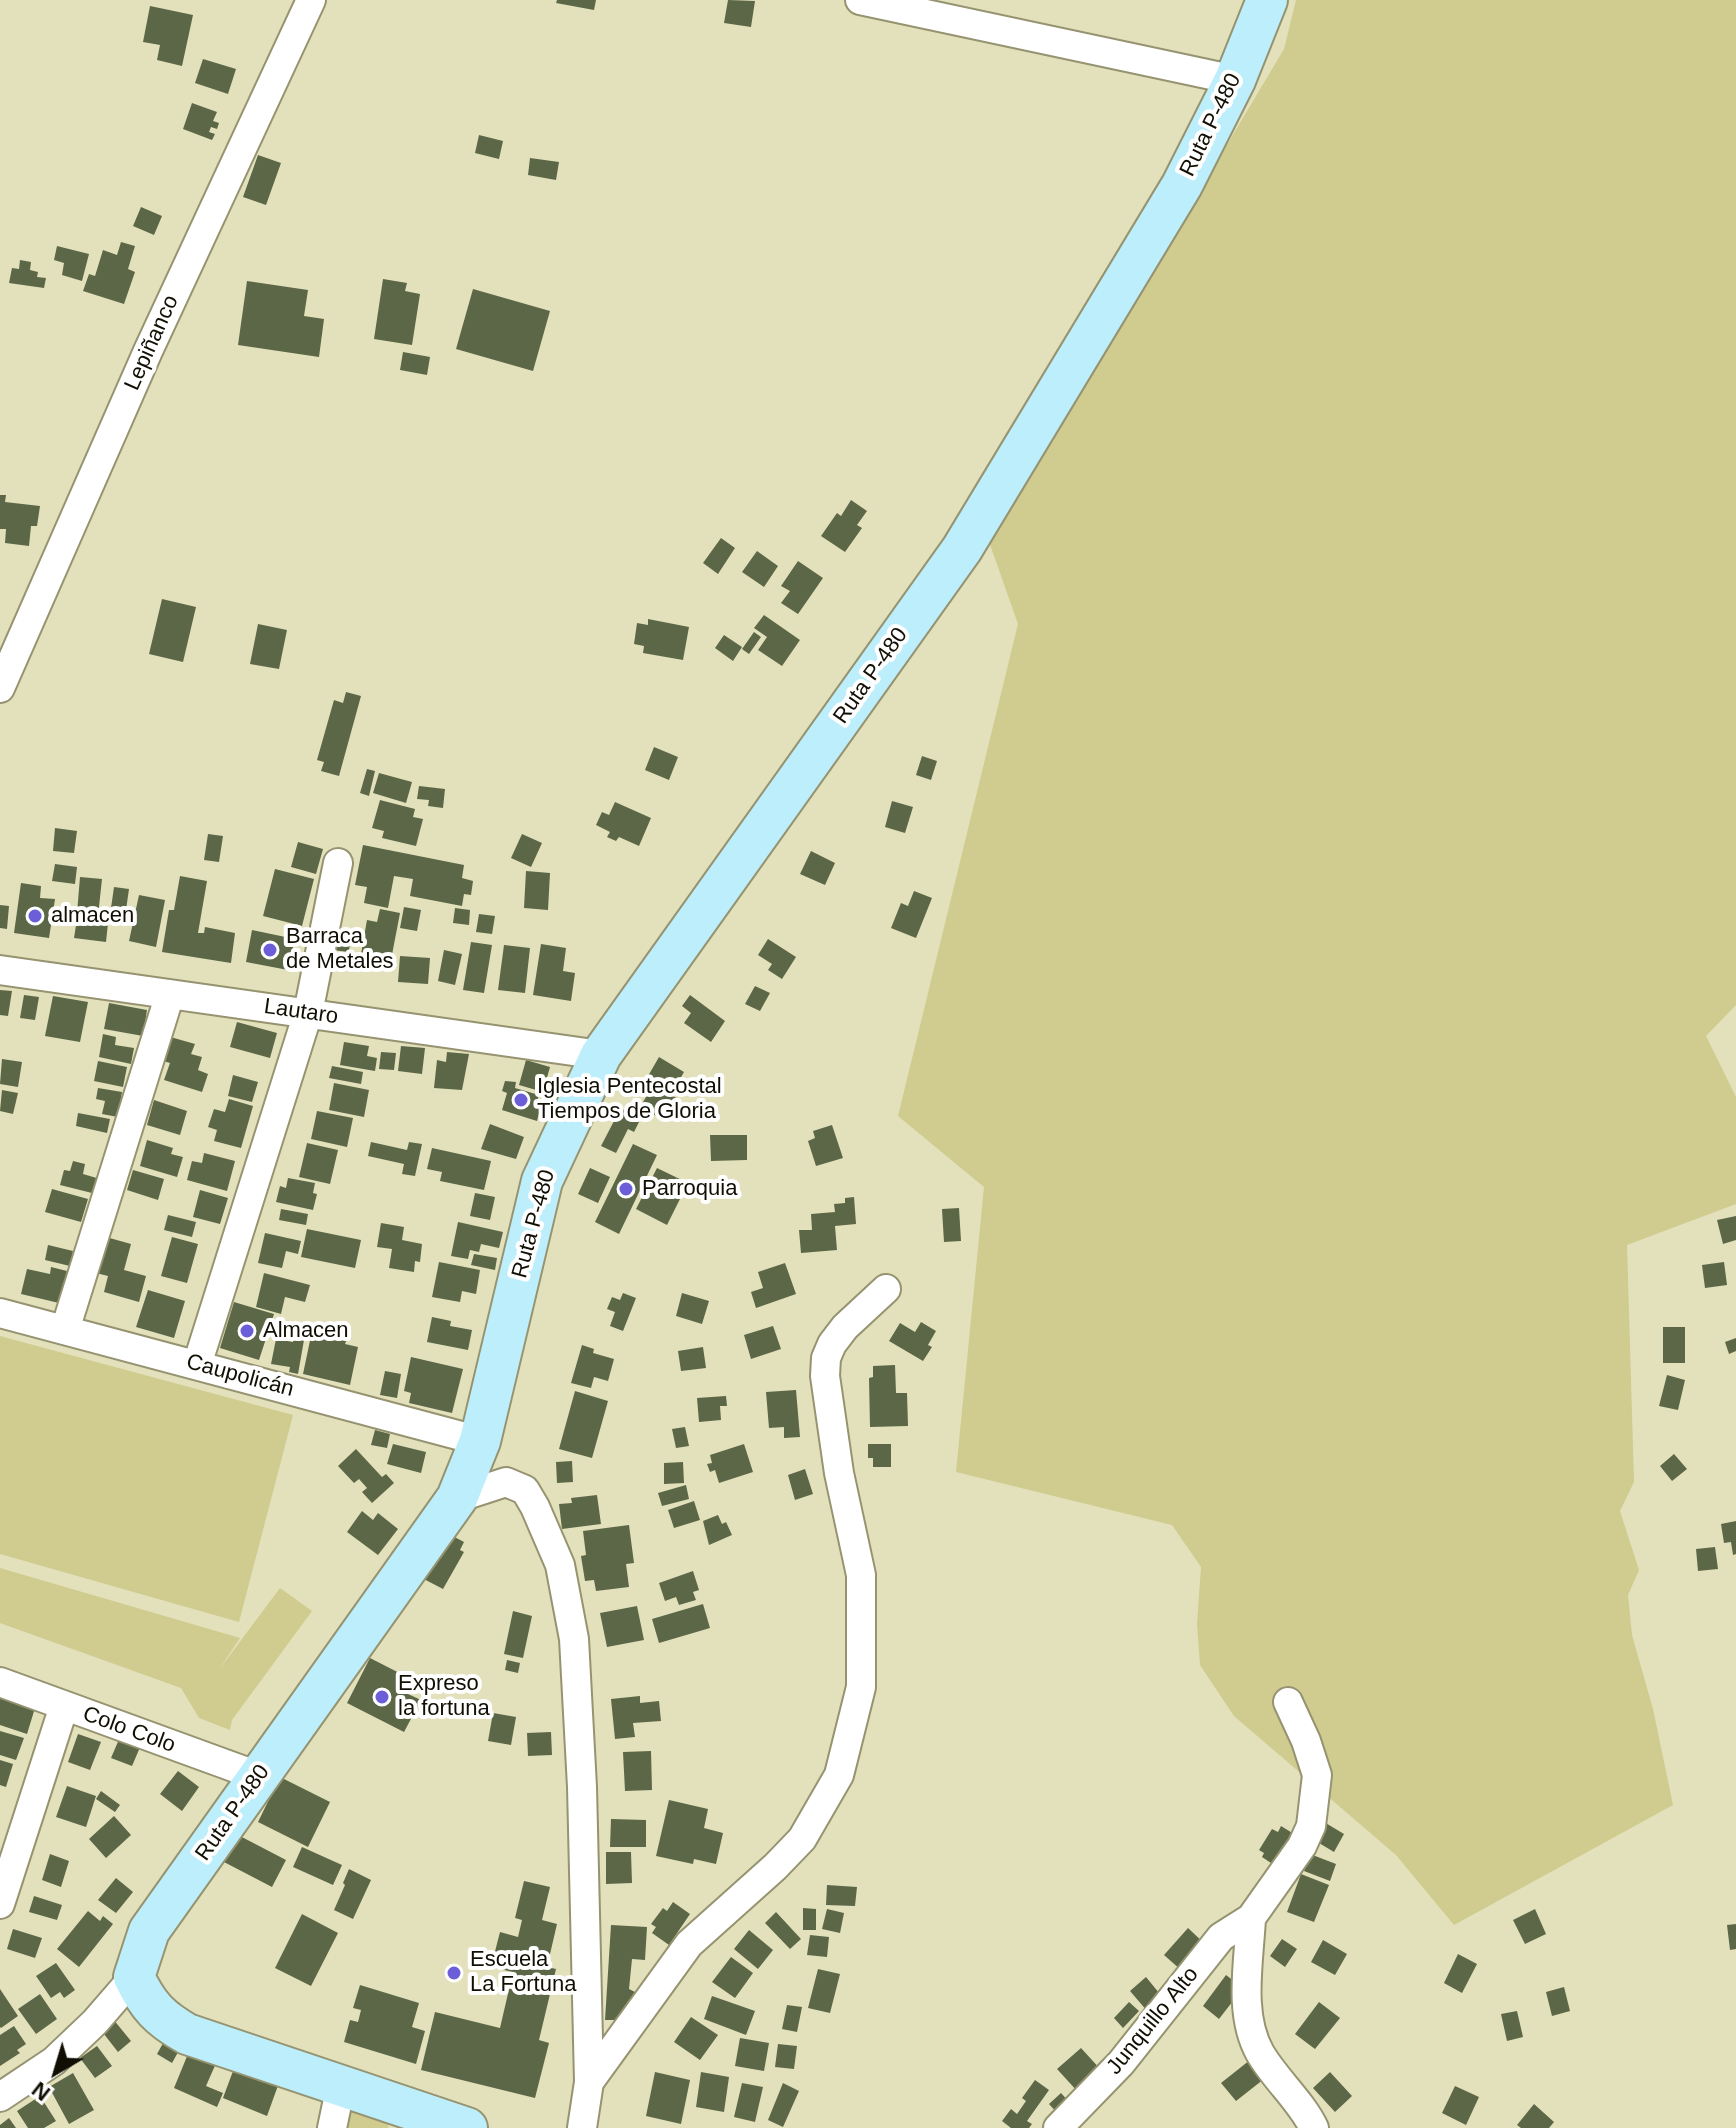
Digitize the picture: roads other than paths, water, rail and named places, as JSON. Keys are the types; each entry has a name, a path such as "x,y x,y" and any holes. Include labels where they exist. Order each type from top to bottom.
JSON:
{"street":[{"name":"Lepiñanco","path":"0,688 148,351 311,0"},
{"path":"860,0 1235,80"},
{"name":"Ruta P-480","path":"134,1977 149,1931 457,1498 480,1441 542,1181 601,1055 962,549 1182,185 1235,80 1267,0"},
{"path":"197,1365 308,1013 338,863"},
{"name":"Lautaro","path":"0,970 601,1055"},
{"path":"65,1330 170,994"},
{"path":"589,2082 689,1944 802,1839 839,1775 861,1687 861,1575 839,1473 825,1376 826,1358 845,1327 886,1289"},
{"name":"Caupolicán","path":"0,1313 480,1441"},
{"path":"457,1498 506,1482 525,1490 560,1565 574,1639 582,1787 589,2082 582,2128"},
{"name":"Colo Colo","path":"0,1682 258,1776"},
{"name":"Junquillo Alto","path":"1058,2128 1121,2063 1221,1937 1251,1918 1302,1846 1311,1826 1317,1775 1288,1702"},
{"path":"0,1904 64,1706"},
{"path":"1251,1918 1247,1995 1250,2030 1260,2053 1314,2128"},
{"path":"0,2097 54,2061 95,2022 134,1977 144,1998 162,2020 187,2034 467,2128"},
{"path":"332,2128 341,2085"}],"place":[{"name":"almacen","path":"35,916"},
{"name":"Barraca de Metales","path":"270,950"},
{"name":"Iglesia Pentecostal Tiempos de Gloria","path":"521,1100"},
{"name":"Parroquia","path":"626,1189"},
{"name":"Almacen","path":"247,1331"},
{"name":"Expreso la fortuna","path":"382,1697"},
{"name":"Escuela La Fortuna","path":"454,1973"}]}
